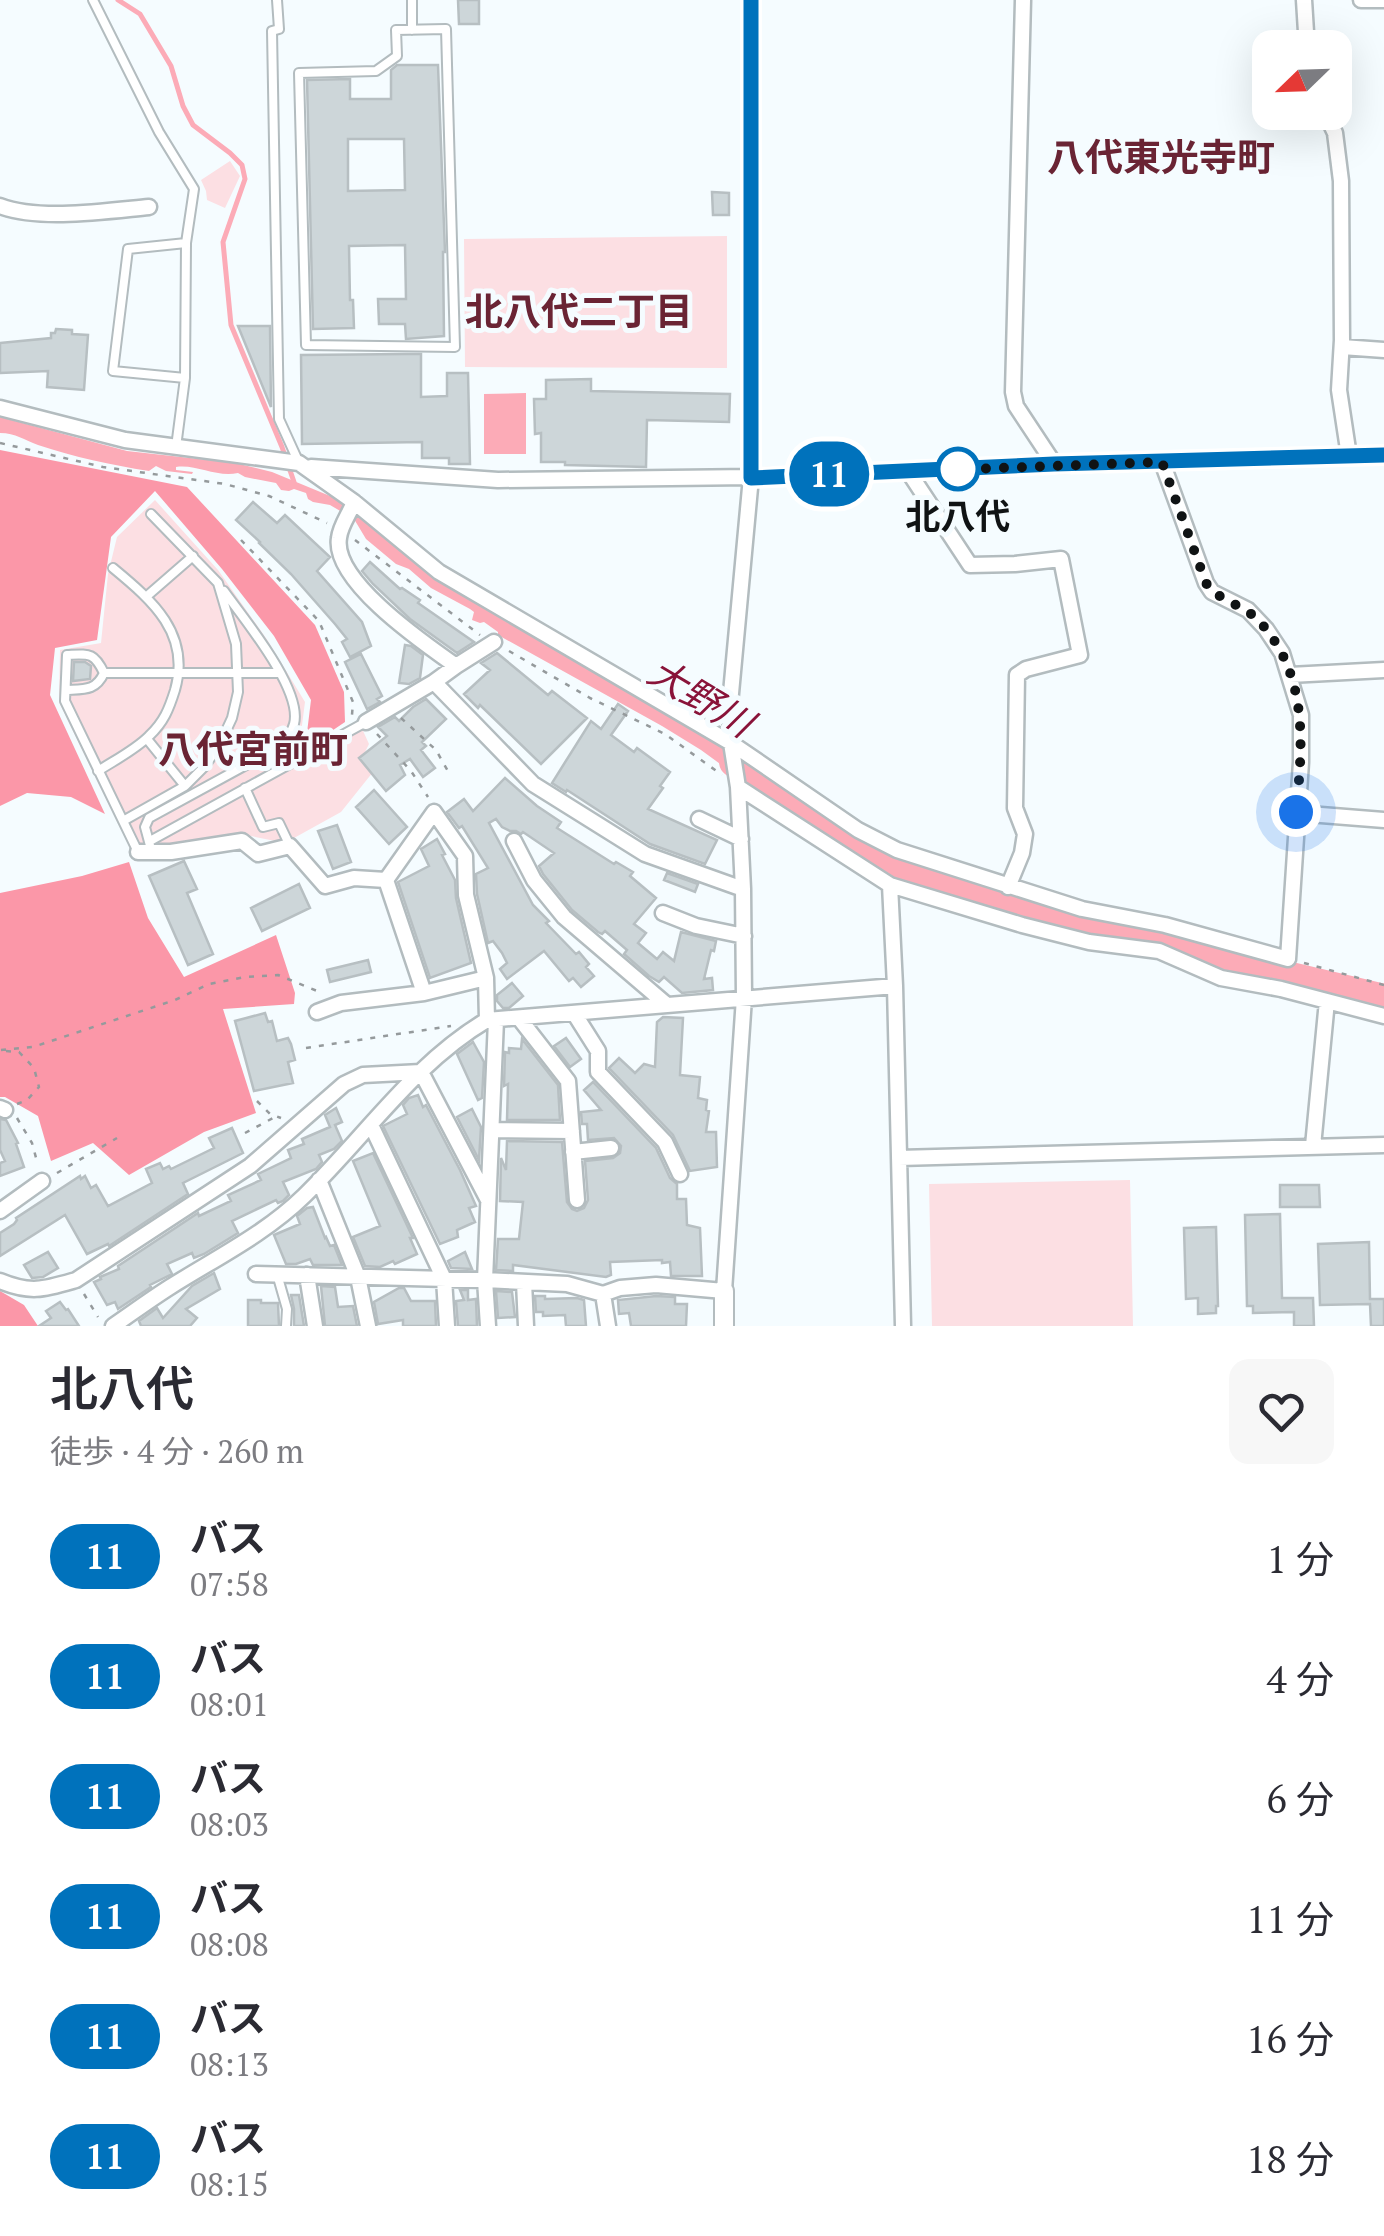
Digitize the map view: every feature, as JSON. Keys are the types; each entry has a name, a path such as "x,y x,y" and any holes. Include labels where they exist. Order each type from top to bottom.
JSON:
{"street":[{"path":"724,1326 744,998 741,839 730,704 751,478 751,0"},
{"path":"1022,0 1013,392 1016,406 1054,464"},
{"path":"1304,0 1306,30"},
{"path":"1362,0 1384,0"},
{"path":"1334,130 1341,181 1342,347 1338,390 1349,456"},
{"path":"0,206 16,212 149,207"},
{"path":"1342,347 1384,350"},
{"path":"0,408 125,440 303,465 498,480 751,478 1384,455"},
{"path":"303,465 439,572 731,742 858,830 897,850 1082,909 1165,925 1288,959 1301,715 1282,653 1266,629 1248,610 1212,592 1206,583 1162,462"},
{"path":"908,471 970,565 1061,559 1080,655 1026,668 1017,675 1016,808 1025,834 1008,887"},
{"path":"354,502 338,540 346,570 395,622 456,666"},
{"path":"366,722 494,642"},
{"path":"1290,675 1384,670"},
{"path":"434,682 533,784 645,854 743,889"},
{"path":"737,783 890,885 1089,942 1159,951 1222,978 1384,1016"},
{"path":"386,880 434,812 465,856 466,895 492,1020 485,1280 488,1326"},
{"path":"1296,812 1384,820"},
{"path":"699,819 741,839"},
{"path":"147,849 242,840 258,854 290,846 325,886 354,878 386,880"},
{"path":"514,841 534,880 564,917 667,1004"},
{"path":"386,880 424,992"},
{"path":"890,885 903,1326"},
{"path":"663,913 696,926 744,936"},
{"path":"317,1012 341,1003 424,992 486,978"},
{"path":"113,1326 265,1230 304,1197 421,1072 454,1042 492,1020 895,986"},
{"path":"1313,1146 1327,1001"},
{"path":"574,1013 598,1051 598,1072 665,1142 680,1174"},
{"path":"518,1018 568,1081 577,1200"},
{"path":"0,1281 20,1290 43,1290 76,1280 250,1166 344,1084 363,1074 421,1072"},
{"path":"421,1072 488,1201"},
{"path":"371,1125 444,1279 448,1326"},
{"path":"492,1130 572,1131"},
{"path":"899,1158 1384,1145"},
{"path":"573,1152 611,1148"},
{"path":"319,1180 358,1276 368,1326"},
{"path":"0,1211 42,1181"},
{"path":"256,1274 567,1284 603,1294 620,1288 656,1285 724,1291"},
{"path":"307,1275 315,1326"},
{"path":"524,1282 526,1326"},
{"path":"603,1294 608,1326"},
{"path":"131,1326 148,1302"}],"lane":[{"path":"93,0 160,132 194,189 186,244 185,378 176,446"},
{"path":"277,0 279,30 272,31 279,419 303,465"},
{"path":"412,0 412,30"},
{"path":"446,29 455,346 306,345 299,73 376,70 396,56 396,30 412,30 446,29"},
{"path":"185,378 113,371 128,249 186,244"},
{"path":"147,849 146,827 150,818 284,742 294,728 296,712 280,674 218,583 151,514"},
{"path":"146,596 193,556"},
{"path":"98,771 147,739 167,716 180,673 178,647 167,622 146,596 114,568"},
{"path":"123,821 185,786 219,746 232,718 238,692 236,644 218,583"},
{"path":"66,690 92,688 100,682 104,672 98,659 88,654 67,655 65,701 123,821 147,849"},
{"path":"104,672 280,674"},
{"path":"147,849 245,788 366,722"},
{"path":"147,739 185,786"},
{"path":"245,788 263,827 279,823 290,846"},
{"path":"277,1274 287,1309 286,1326"}],"path":[{"path":"0,443 103,467 225,484 268,496 342,530 474,631 590,698 665,734 737,783"},
{"path":"241,540 319,621 353,702 351,730"},
{"path":"390,708 436,750 449,773"},
{"path":"366,722 411,771 434,812"},
{"path":"1288,959 1384,985"},
{"path":"0,1050 33,1046 174,1000 209,984 245,977 278,975 341,1003"},
{"path":"306,1048 451,1026"},
{"path":"0,1050 19,1052 34,1068 39,1087 27,1100 3,1109"},
{"path":"257,1101 270,1114 302,1122"},
{"path":"3,1109 15,1115 32,1143 42,1181 117,1138"},
{"path":"245,1133 276,1116"},
{"path":"76,1280 103,1326"}],"shaded area":[{"path":"230,161 240,176 225,208 207,200 201,180"},
{"path":"727,236 727,368 465,367 464,239"},
{"path":"526,393 526,454 484,454 484,394"},
{"path":"0,417 127,451 235,463 272,472 347,503 417,561 500,618 714,739 768,776 760,793 662,726 498,635 484,622 472,620 474,612 431,588 366,539 354,519 330,505 313,502 306,493 281,490 276,483 238,473 176,467 192,474 156,466 149,471 79,457 0,433"},
{"path":"0,450 187,487 315,625 344,692 345,722 305,749 311,700 274,636 155,491 111,537 97,640 55,648 50,695 105,814 71,797 27,793 0,806"},
{"path":"155,500 218,570 305,702 298,756 359,722 369,744 362,758 373,772 341,812 285,843 246,835 131,850 59,702 60,650 101,643 108,574 117,537"},
{"path":"129,862 148,918 184,977 276,935 295,993 294,1004 223,1009 256,1113 204,1132 129,1175 93,1143 51,1161 38,1116 0,1097 0,893"},
{"path":"1130,1180 1133,1326 932,1326 929,1184"},
{"path":"0,1291 24,1305 38,1326 0,1326"}],"building":[{"path":"458,0 479,0 479,24 459,24"},
{"path":"397,65 438,65 444,336 406,339 405,324 379,324 378,299 406,299 405,245 349,246 354,328 313,329 307,80 350,79 350,99 391,99 391,70","holes":["348,139 404,139 405,190 348,191"]},
{"path":"712,192 729,193 729,215 713,215"},
{"path":"238,326 270,326 271,407"},
{"path":"56,329 88,335 84,390 47,387 48,371 0,373 0,343 51,338"},
{"path":"421,354 421,397 447,396 447,373 468,373 470,464 449,464 449,458 422,458 422,442 302,444 301,355"},
{"path":"591,379 591,391 730,394 729,422 647,420 646,467 541,462 541,433 535,434 534,399 546,399 546,380"},
{"path":"253,502 277,523 285,515 330,557 317,571 362,622 371,646 350,657 342,642 347,639 335,624 236,520"},
{"path":"370,562 400,589 420,600 418,603 474,642 457,653 410,619 362,571"},
{"path":"405,645 423,655 420,678 409,684 399,683"},
{"path":"497,653 548,695 552,691 587,718 541,764 464,694 490,670 481,663"},
{"path":"361,654 382,696 377,699 380,702 367,709 345,662"},
{"path":"74,662 91,666 90,679 73,681"},
{"path":"426,699 446,719 422,742 426,746 421,750 435,768 423,777 410,759 400,765 405,775 386,791 359,758 387,736 378,727 395,717 399,721"},
{"path":"618,704 628,711 611,735 670,772 648,809 717,840 705,864 650,844 552,783 591,721 601,729"},
{"path":"505,778 561,822 557,828 633,872 630,876 656,898 634,924 646,933 638,943 657,959 663,952 674,961 681,932 716,941 704,979 712,978 713,990 682,993 664,977 659,982 649,976 605,931 598,932 572,910 543,874 539,866 554,853 523,832 502,827 496,819 489,823 533,905 576,954 579,952 594,976 581,987 573,978 569,981 544,951 507,979 500,969 507,963 502,953 493,941 488,943 477,894 476,874 488,868 462,826 459,828 447,812 464,799 473,811"},
{"path":"374,790 407,827 389,844 356,807"},
{"path":"337,825 351,862 333,869 318,831"},
{"path":"437,839 455,880 471,963 430,978 398,882 429,866 421,849"},
{"path":"184,861 197,889 187,893 213,954 188,965 149,876"},
{"path":"667,873 698,884 695,892 664,880"},
{"path":"299,884 310,908 262,931 251,908"},
{"path":"368,960 371,972 330,982 327,970"},
{"path":"512,983 523,996 509,1008 503,1008 497,995"},
{"path":"265,1013 268,1022 272,1021 277,1041 288,1038 291,1044 295,1060 288,1062 293,1083 254,1091 235,1021"},
{"path":"663,1017 683,1018 680,1075 700,1077 698,1098 707,1100 706,1132 716,1132 717,1167 690,1171 673,1135 609,1068 619,1058 635,1073 644,1064 655,1067 657,1022"},
{"path":"566,1038 581,1059 570,1067 554,1046"},
{"path":"522,1039 558,1085 560,1120 507,1120 505,1052 509,1053 509,1048 521,1049"},
{"path":"473,1042 484,1062 482,1098 478,1100 457,1054"},
{"path":"593,1082 656,1148 670,1178 677,1184 677,1199 686,1199 687,1225 700,1228 702,1276 671,1276 670,1262 662,1260 610,1262 611,1275 606,1277 513,1265 513,1271 496,1270 498,1239 519,1239 523,1202 500,1201 501,1158 506,1170 507,1141 562,1142 567,1202 577,1211 588,1200 585,1161 613,1158 620,1153 621,1146 614,1138 588,1140 581,1112 601,1110 584,1090"},
{"path":"418,1095 476,1206 469,1208 475,1222 457,1230 458,1237 440,1244 383,1126 407,1114 403,1105"},
{"path":"336,1108 342,1122 335,1125 342,1141 319,1155 322,1162 316,1169 283,1182 289,1195 283,1201 276,1200 232,1221 238,1233 204,1254 194,1258 192,1253 167,1264 172,1274 118,1309 115,1302 107,1305 94,1282 198,1213 199,1216 231,1201 228,1195 261,1180 258,1174 291,1158 288,1150 304,1144 302,1139 330,1127 325,1115"},
{"path":"472,1109 481,1127 479,1160 457,1117"},
{"path":"0,1119 6,1120 18,1143 24,1167 0,1176 0,1163 5,1161 0,1150"},
{"path":"232,1128 243,1153 183,1183 188,1194 109,1246 87,1254 65,1215 0,1256 0,1233 80,1176 85,1176 91,1188 96,1185 108,1206 152,1183 146,1169 160,1163 163,1169 171,1169 214,1148 209,1138"},
{"path":"373,1153 417,1254 380,1267 365,1266 353,1237 380,1226 353,1161"},
{"path":"1280,1185 1319,1185 1320,1207 1280,1207"},
{"path":"313,1207 325,1238 330,1246 334,1245 342,1265 313,1265 310,1259 286,1264 274,1235 300,1224 297,1216"},
{"path":"1280,1214 1282,1298 1313,1298 1314,1326 1294,1326 1294,1312 1253,1313 1253,1306 1247,1306 1245,1215"},
{"path":"1216,1227 1218,1306 1216,1313 1198,1314 1198,1298 1186,1299 1184,1228"},
{"path":"1369,1242 1370,1299 1384,1299 1384,1326 1371,1326 1370,1304 1320,1305 1318,1244"},
{"path":"48,1252 58,1268 43,1277 32,1278 24,1265"},
{"path":"465,1252 472,1269 451,1268 448,1261"},
{"path":"214,1273 220,1289 186,1309 197,1318 190,1326 141,1326 139,1321 157,1308 163,1318 192,1286"},
{"path":"321,1286 335,1287 338,1307 353,1306 357,1326 325,1326"},
{"path":"404,1288 411,1301 435,1301 436,1326 403,1326 403,1320 378,1324 374,1302"},
{"path":"460,1290 468,1290 468,1300 476,1299 477,1326 458,1326 456,1301 464,1300"},
{"path":"496,1291 512,1292 515,1317 498,1318"},
{"path":"291,1295 299,1295 304,1326 294,1326"},
{"path":"535,1296 584,1300 586,1326 566,1326 565,1315 543,1316 543,1312 536,1312"},
{"path":"675,1297 675,1304 687,1304 686,1326 631,1326 629,1313 619,1314 618,1300"},
{"path":"248,1300 278,1303 279,1326 248,1326"},
{"path":"60,1302 79,1326 39,1326 51,1318 46,1311"}],"waterway":[{"path":"118,0 140,14 171,66 193,125 242,165 245,179 223,242 231,325 294,482"},
{"name":"大野川","path":"734,762 862,850 1026,912 1165,940 1287,976 1384,999"}],"bus line":[{"name":"11","path":"751,0 751,478 1384,455"}],"place":[{"name":"北八代","path":"958,469"}],"district":[{"name":"八代東光寺町","path":"1161,157"},
{"name":"北八代二丁目","path":"579,311"},
{"name":"八代宮前町","path":"253,749"}],"route":[{"path":"958,469 945,470 1162,462 1206,583 1212,592 1248,610 1282,653 1301,715 1296,812"}]}
